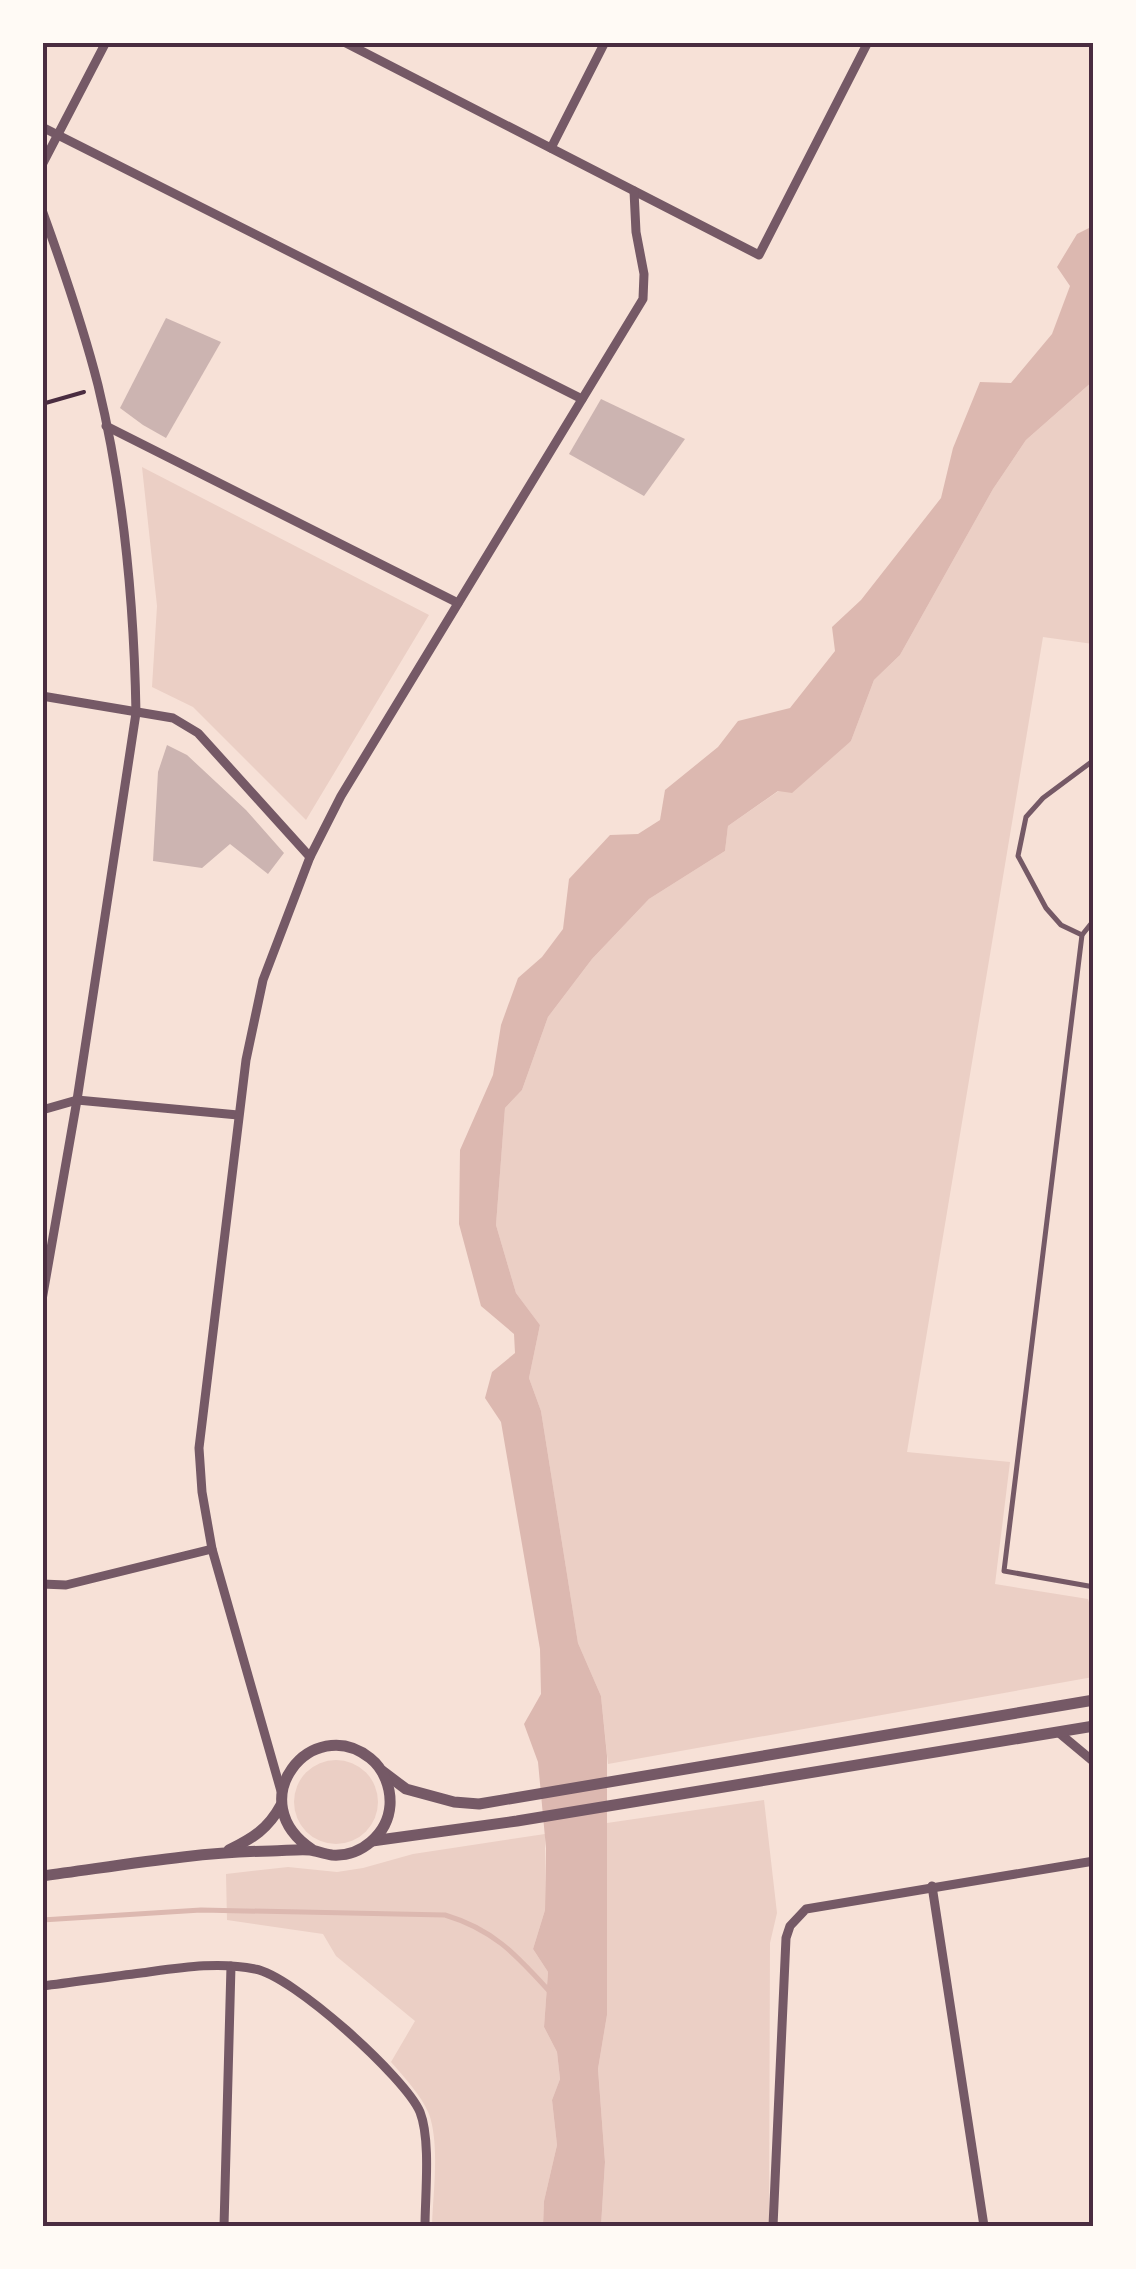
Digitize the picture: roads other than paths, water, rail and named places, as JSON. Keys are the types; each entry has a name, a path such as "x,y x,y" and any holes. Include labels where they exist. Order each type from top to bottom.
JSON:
{"street":[{"path":"42,165 106,42"},
{"path":"344,42 759,256 868,42"},
{"path":"551,148 605,42"},
{"path":"42,126 582,399"},
{"path":"382,1771 390,1793 390,1811 385,1826 359,1850 328,1855 313,1850 291,1831 284,1818 212,1549 199,1448 246,1060 263,980 310,857 341,796 643,299 644,274 634,191"},
{"path":"42,210 73,295 106,426 128,561 136,712 42,1300"},
{"path":"106,426 458,603"},
{"path":"42,696 173,718 198,734 310,857"},
{"path":"42,1110 76,1100 238,1116"},
{"path":"42,1584 66,1585 212,1549"},
{"path":"225,1852 257,1836 272,1821 282,1801 288,1773 311,1751 326,1747 356,1750 406,1789 454,1802 479,1804 1094,1700"},
{"path":"372,1841 1094,1726"},
{"path":"1058,1732 1094,1762"},
{"path":"42,1876 225,1852 313,1850"},
{"path":"773,2226 786,1938 790,1926 806,1909 1094,1860"},
{"path":"932,1886 984,2226"},
{"path":"42,1986 190,1966 231,1966 260,1969 298,1991 336,2022 409,2094 420,2111 426,2131 425,2226"},
{"path":"224,2226 231,1966"}],"lane":[{"path":"1082,935 1061,925 1046,908 1018,856 1026,817 1043,798 1094,760"},
{"path":"1094,920 1082,935 1004,1571 1094,1587"}],"waterway":[{"path":"42,1920 201,1910 445,1915 492,1937 551,1993"}]}
